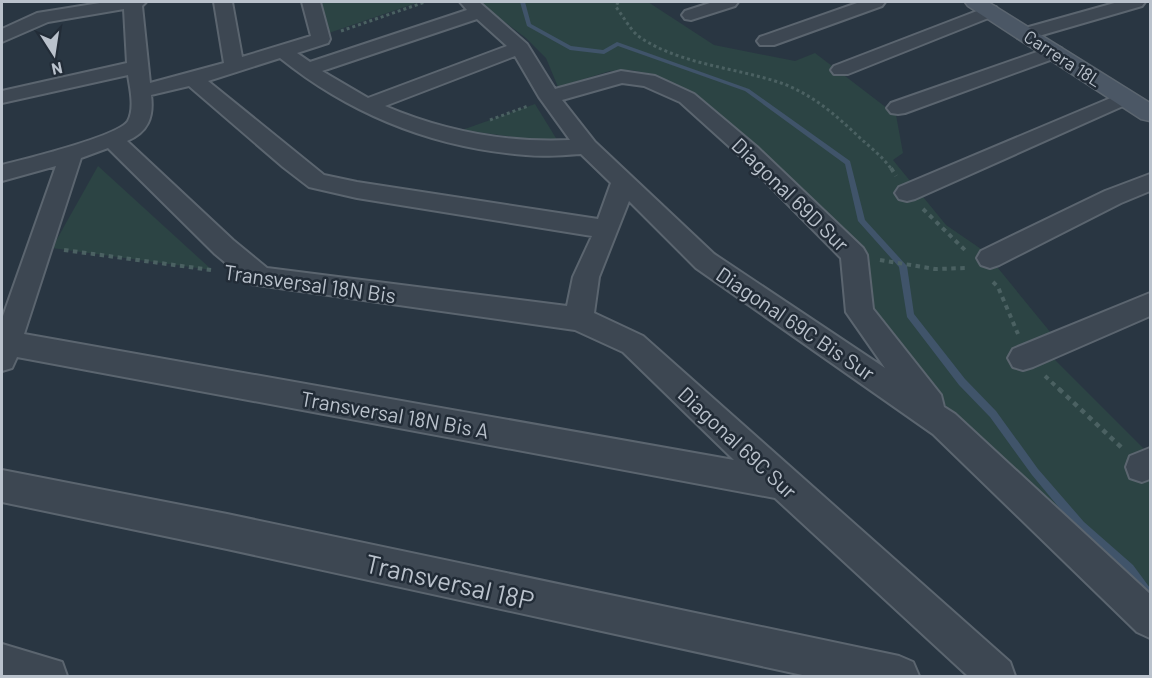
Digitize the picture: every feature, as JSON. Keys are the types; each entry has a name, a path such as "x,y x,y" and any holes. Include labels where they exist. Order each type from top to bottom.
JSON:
{"street":[{"path":"2,36 46,9 135,2 137,67 142,91 139,122 132,131 71,154 2,173"},
{"path":"223,2 234,65"},
{"path":"142,91 193,80 321,39 312,2"},
{"path":"691,15 729,2"},
{"path":"767,41 876,2"},
{"path":"1025,34 1136,2"},
{"path":"306,70 475,6"},
{"name":"Diagonal 69C Bis Sur","path":"475,6 520,48 549,97 587,147 705,261 944,424 1150,619"},
{"path":"841,70 983,6"},
{"name":"Carrera 18L","path":"983,6 1141,105"},
{"path":"365,106 520,48"},
{"path":"283,51 306,70 365,106 413,125 451,136 528,148 587,147"},
{"path":"898,108 1054,52"},
{"path":"2,97 137,67"},
{"name":"Diagonal 69D Sur","path":"549,97 621,77 636,77 687,98 749,152 854,255 861,312 944,424"},
{"path":"193,80 317,181 357,190 607,229"},
{"path":"907,193 1141,105"},
{"name":"Transversal 18N Bis","path":"112,139 224,247 260,277 579,319"},
{"path":"4,351 71,154"},
{"path":"579,319 586,277 607,229 623,182"},
{"path":"983,262 1113,197 1150,182"},
{"path":"1023,358 1150,304"},
{"name":"Diagonal 69C Sur","path":"579,319 633,344 783,484 996,676"},
{"name":"Transversal 18N Bis A","path":"4,351 783,484"},
{"name":"Transversal 18P","path":"2,486 137,512 689,634 899,676"},
{"path":"2,663 48,676"}],"path":[{"path":"321,39 425,2"},
{"path":"618,2 616,7 637,35 692,61 726,67 772,81 811,98 838,117 889,165 907,193 976,261 983,262"},
{"path":"451,136 549,97"},
{"name":"Transversal 18N Bis","path":"40,245 212,270"},
{"path":"885,261 958,270 983,262"},
{"path":"983,262 998,287 1018,336 1023,358 1146,465"}],"green space":[{"path":"318,2 419,2 326,34"},
{"path":"478,2 648,2 714,45 795,61 815,53 896,115 903,153 893,160 946,225 984,251 1051,333 1037,342 1150,455 1150,589 977,438 919,378 874,313 858,255 692,98 652,74 631,70 610,71 558,87 546,58 526,38"},
{"path":"535,104 559,143 462,130"},
{"path":"98,166 212,270 52,248"}],"waterway":[{"path":"522,2 529,25 570,48 604,52 617,44 747,90 848,163 862,221 903,266 910,315 962,382 993,414 1035,472 1080,525 1129,569 1150,596"}]}
